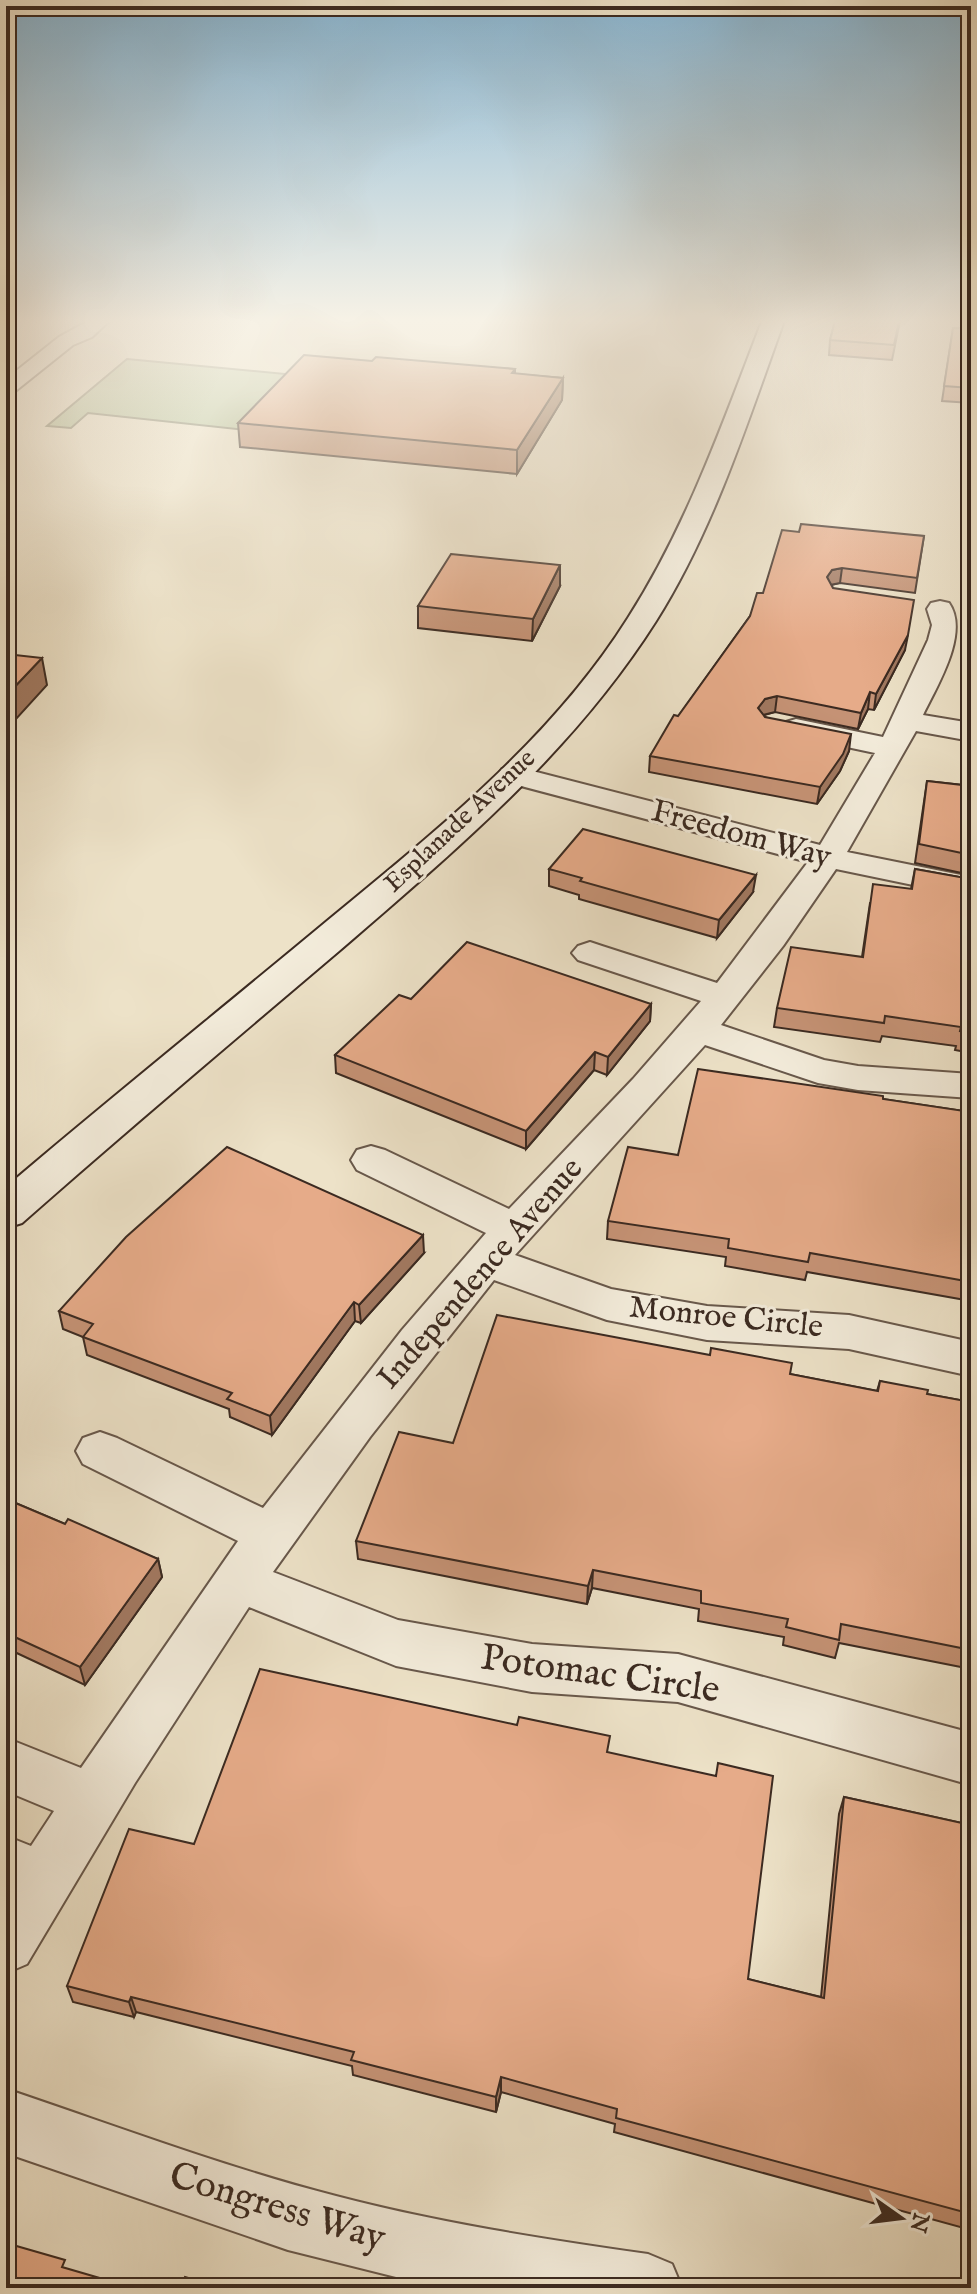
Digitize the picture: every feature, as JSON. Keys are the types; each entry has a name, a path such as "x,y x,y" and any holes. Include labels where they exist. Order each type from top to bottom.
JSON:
{"main road":[{"name":"Esplanade Avenue","path":"6,1212 103,1126 419,865 513,775 591,691 641,621 690,533 731,428"}],"street":[{"name":"Independence Avenue","path":"6,1943 24,1873 93,1800 270,1534 331,1450 486,1261 698,1030 780,926 861,807 901,735 942,640 945,625 942,609"},
{"path":"774,724 901,735 971,732"},
{"name":"Freedom Way","path":"513,775 828,857 971,887"},
{"path":"590,953 724,997"},
{"path":"698,1030 818,1071 858,1078 971,1086"},
{"path":"371,1160 515,1229"},
{"name":"Monroe Circle","path":"486,1261 607,1304 707,1323 849,1332 971,1359"},
{"path":"100,1451 270,1534"},
{"name":"Potomac Circle","path":"240,1581 396,1643 532,1668 678,1678 964,1757"},
{"path":"6,1764 93,1800"},
{"name":"Congress Way","path":"6,2121 243,2202 381,2241 525,2272 648,2288"}],"green space":[{"path":"228,428 257,428 255,431"}],"building":[{"path":"290,428 531,428 517,450"},
{"path":"801,524 924,536 917,578 842,568 832,570 827,577 833,588 914,600 908,635 876,694 870,692 861,713 777,696 765,699 758,708 765,717 851,734 843,754 820,787 650,756 674,715 678,716 750,616 757,593 763,593 782,530 799,532"},
{"path":"451,554 560,565 533,619 418,606"},
{"path":"6,654 42,658 6,696"},
{"path":"927,781 971,786 971,855 919,844"},
{"path":"583,829 756,875 719,920 580,881 582,878 549,869"},
{"path":"915,869 971,879 971,1032 960,1031 961,1027 885,1016 884,1023 777,1008 791,947 863,957 873,884 912,889"},
{"path":"467,942 651,1004 608,1057 595,1052 526,1131 335,1055 399,995 411,999"},
{"path":"698,1069 971,1112 971,1282 810,1253 808,1262 728,1248 729,1239 608,1221 628,1147 678,1155"},
{"path":"227,1147 423,1235 359,1305 354,1302 270,1416 227,1399 232,1393 83,1337 93,1324 59,1311 126,1237"},
{"path":"497,1315 710,1355 711,1348 792,1363 790,1374 878,1391 880,1381 971,1402 971,1650 841,1624 839,1640 786,1627 788,1619 701,1603 701,1591 593,1570 588,1586 356,1541 399,1432 453,1443"},
{"path":"6,1499 65,1524 68,1519 158,1559 80,1667 6,1633"},
{"path":"260,1669 517,1725 519,1717 610,1736 607,1752 716,1776 718,1763 773,1776 748,1979 824,1998 844,1797 971,1825 971,2214 616,2118 617,2109 501,2077 496,2097 351,2060 354,2052 131,1997 129,2002 67,1986 129,1829 194,1844"},
{"path":"6,2243 65,2260 62,2267 134,2288 6,2288"},
{"path":"185,2277 222,2288 181,2288"}]}
